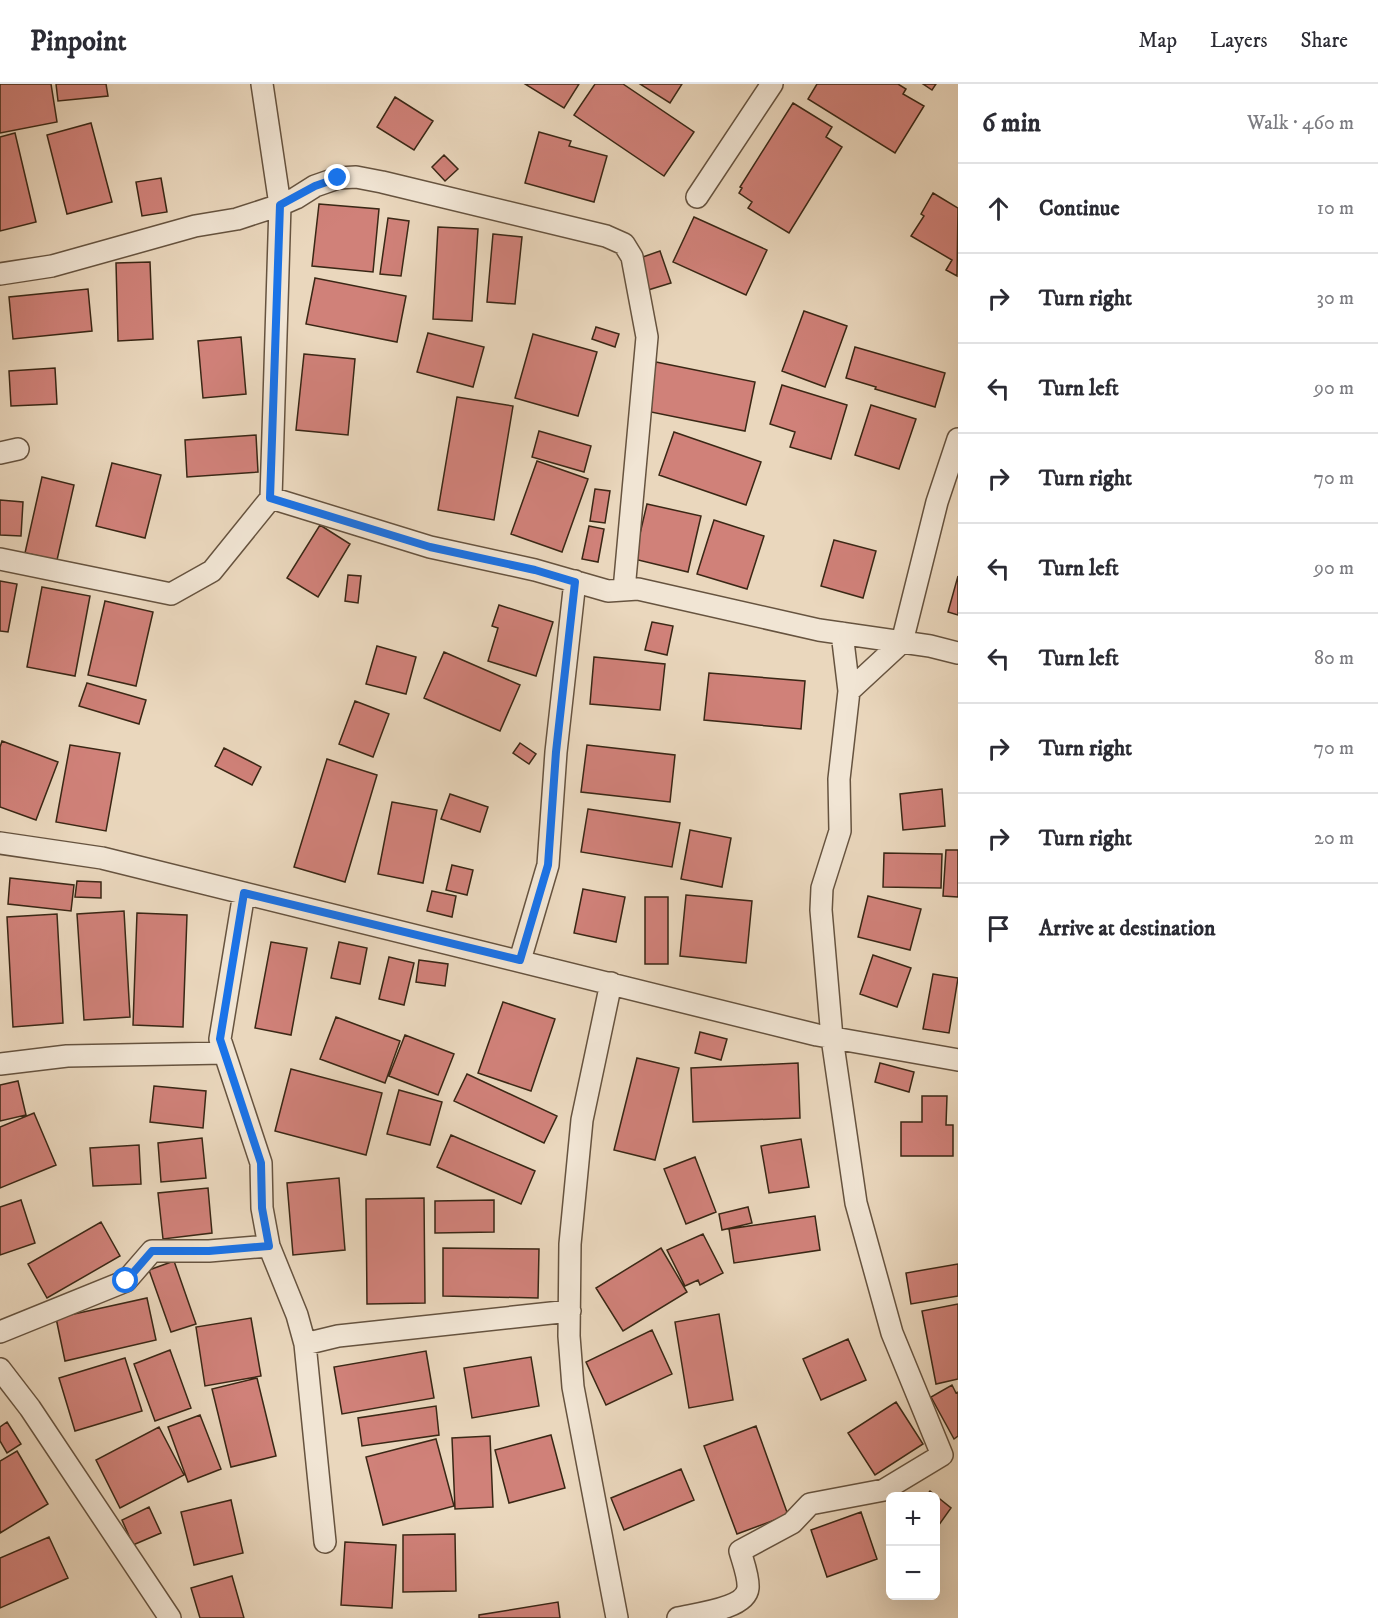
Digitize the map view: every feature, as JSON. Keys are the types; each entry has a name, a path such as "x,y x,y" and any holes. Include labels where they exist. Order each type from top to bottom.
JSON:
{"street":[{"path":"0,559 171,594 212,570 270,498 280,205 262,84"},
{"path":"697,197 772,84"},
{"path":"0,274 52,266 195,226 237,219 280,205 315,186 338,178 356,177 606,236 624,244 632,257 647,337 624,590"},
{"path":"849,691 902,642 937,502 958,439"},
{"path":"270,498 430,547 535,570 608,591 638,589 819,630 930,646 958,653"},
{"path":"520,960 548,865 556,752 575,582"},
{"path":"678,1618 735,1605 748,1592 740,1551 792,1523 810,1504 884,1490 942,1455 892,1333 856,1203 832,1038 821,910 822,888 840,831 839,779 849,691 842,633"},
{"path":"0,843 102,858 832,1038 958,1060"},
{"path":"244,893 220,1039 261,1163 262,1208 269,1246 297,1315 305,1344 325,1542"},
{"path":"611,983 582,1120 570,1244 569,1336 573,1387 617,1618"},
{"path":"0,1064 67,1056 224,1053"},
{"path":"0,1332 126,1281 152,1251 209,1251 269,1246"},
{"path":"305,1344 338,1336 570,1311"},
{"path":"0,1369 30,1408 170,1618"}],"building":[{"path":"0,84 51,84 57,122 0,133"},
{"path":"56,84 106,84 108,96 58,101"},
{"path":"525,84 579,84 564,108"},
{"path":"595,84 623,84 694,132 664,176 574,115"},
{"path":"640,84 682,84 670,103"},
{"path":"817,84 898,84 906,89 903,94 924,106 895,153 808,99"},
{"path":"923,84 936,84 932,90"},
{"path":"395,97 433,121 414,150 377,127"},
{"path":"793,103 832,127 826,137 842,147 789,233 748,208 752,202 739,193 742,188 740,187"},
{"path":"91,123 112,202 67,214 47,135"},
{"path":"539,132 571,141 569,146 607,156 594,202 525,183"},
{"path":"15,133 36,222 0,231 0,137"},
{"path":"444,155 458,169 445,181 432,167"},
{"path":"161,178 167,212 142,216 136,182"},
{"path":"933,193 958,208 957,276 946,270 952,260 911,236 924,216 921,214"},
{"path":"319,204 379,209 373,272 312,266"},
{"path":"694,217 767,250 746,295 673,262"},
{"path":"388,218 409,221 401,276 380,274"},
{"path":"438,227 478,229 472,321 433,319"},
{"path":"493,234 522,237 515,304 487,302"},
{"path":"660,251 671,283 648,290 637,259"},
{"path":"150,262 153,339 118,341 116,263"},
{"path":"315,278 406,296 397,342 306,324"},
{"path":"88,289 92,331 13,339 9,297"},
{"path":"804,311 847,326 825,387 782,371"},
{"path":"596,327 619,334 615,347 592,339"},
{"path":"428,333 484,347 473,387 417,372"},
{"path":"533,334 597,352 578,416 515,398"},
{"path":"241,337 246,394 203,398 198,341"},
{"path":"855,347 945,373 935,407 846,378"},
{"path":"304,354 355,359 348,435 296,430"},
{"path":"656,362 755,382 745,431 646,411"},
{"path":"55,368 57,404 11,406 9,371"},
{"path":"782,385 847,405 831,459 790,447 795,432 770,424"},
{"path":"457,397 513,406 494,520 438,510"},
{"path":"871,405 916,419 899,469 855,455"},
{"path":"539,431 591,446 584,472 532,457"},
{"path":"674,432 761,462 746,505 659,475"},
{"path":"256,435 258,472 187,477 185,440"},
{"path":"537,461 588,479 562,552 511,534"},
{"path":"112,463 161,475 145,538 96,526"},
{"path":"42,477 74,485 57,560 25,553"},
{"path":"595,489 610,491 605,523 590,521"},
{"path":"0,500 23,502 21,536 0,535"},
{"path":"647,504 701,516 688,572 634,559"},
{"path":"714,520 764,536 747,589 697,574"},
{"path":"320,525 350,544 318,597 287,578"},
{"path":"589,526 604,529 598,562 582,559"},
{"path":"834,540 876,551 863,598 821,586"},
{"path":"348,575 361,576 358,603 345,601"},
{"path":"958,576 958,615 948,612"},
{"path":"0,581 17,584 8,632 0,631"},
{"path":"42,587 90,596 75,676 27,667"},
{"path":"105,601 153,612 136,686 88,675"},
{"path":"499,605 553,622 536,676 488,661 498,628 492,626"},
{"path":"652,622 673,626 667,655 645,650"},
{"path":"377,646 416,657 406,694 366,684"},
{"path":"444,652 520,685 500,731 424,698"},
{"path":"594,657 665,664 660,710 590,704"},
{"path":"709,673 805,681 801,729 704,720"},
{"path":"87,683 146,700 139,724 79,706"},
{"path":"355,701 389,714 373,757 339,744"},
{"path":"2,741 58,762 36,820 0,807 0,747"},
{"path":"520,743 536,754 529,764 513,753"},
{"path":"70,745 120,753 106,831 56,822"},
{"path":"587,745 675,755 670,802 581,792"},
{"path":"224,748 261,767 252,785 215,766"},
{"path":"327,759 377,775 345,882 294,867"},
{"path":"942,789 945,826 903,830 900,794"},
{"path":"450,794 488,807 480,832 441,819"},
{"path":"392,802 437,810 423,883 378,874"},
{"path":"588,809 680,823 672,867 581,852"},
{"path":"690,830 731,838 722,887 681,879"},
{"path":"946,850 958,850 958,897 943,896"},
{"path":"884,853 942,854 941,888 883,887"},
{"path":"452,865 473,870 467,895 446,890"},
{"path":"10,878 74,885 71,911 8,904"},
{"path":"77,881 101,882 101,898 75,897"},
{"path":"583,889 625,897 616,942 574,933"},
{"path":"432,891 456,896 452,917 427,911"},
{"path":"686,895 752,901 746,963 680,956"},
{"path":"868,896 921,909 910,950 858,937"},
{"path":"645,897 668,897 668,964 645,964"},
{"path":"124,911 130,1017 84,1020 77,914"},
{"path":"137,913 187,915 183,1027 133,1025"},
{"path":"57,914 63,1023 13,1027 7,917"},
{"path":"271,942 307,948 291,1035 255,1028"},
{"path":"339,942 367,948 360,984 331,978"},
{"path":"873,955 911,968 897,1007 860,994"},
{"path":"389,957 414,963 404,1005 379,999"},
{"path":"419,960 448,964 445,986 416,982"},
{"path":"933,974 958,978 949,1033 923,1029"},
{"path":"503,1002 555,1019 531,1091 478,1073"},
{"path":"336,1017 400,1041 385,1083 320,1059"},
{"path":"700,1032 727,1039 721,1060 695,1053"},
{"path":"405,1035 454,1054 438,1095 389,1076"},
{"path":"637,1058 679,1068 655,1160 614,1150"},
{"path":"798,1063 800,1118 693,1122 691,1068"},
{"path":"880,1063 914,1072 909,1092 875,1082"},
{"path":"291,1069 382,1093 366,1155 275,1131"},
{"path":"467,1074 557,1116 544,1143 454,1101"},
{"path":"18,1081 26,1115 0,1121 0,1085"},
{"path":"154,1086 206,1091 203,1128 150,1122"},
{"path":"399,1090 442,1102 430,1145 387,1134"},
{"path":"922,1096 947,1096 946,1125 953,1125 953,1156 901,1156 901,1122 922,1122"},
{"path":"34,1113 56,1165 0,1188 0,1127"},
{"path":"451,1135 535,1171 521,1204 437,1167"},
{"path":"202,1138 206,1178 161,1182 158,1143"},
{"path":"801,1139 809,1187 769,1193 761,1146"},
{"path":"139,1145 141,1184 93,1186 90,1148"},
{"path":"695,1157 716,1212 686,1224 664,1169"},
{"path":"339,1178 345,1250 293,1255 287,1183"},
{"path":"208,1188 212,1233 163,1239 158,1193"},
{"path":"424,1198 425,1303 367,1304 366,1199"},
{"path":"21,1200 35,1243 0,1255 0,1207"},
{"path":"494,1200 494,1232 435,1233 435,1201"},
{"path":"748,1207 752,1223 722,1230 719,1214"},
{"path":"815,1216 820,1250 734,1263 729,1229"},
{"path":"101,1222 120,1256 47,1298 28,1264"},
{"path":"703,1234 723,1273 700,1285 698,1280 685,1286 667,1250"},
{"path":"443,1248 539,1249 538,1298 443,1296"},
{"path":"661,1248 687,1292 623,1331 596,1288"},
{"path":"174,1261 196,1324 171,1332 149,1270"},
{"path":"958,1264 958,1296 911,1304 906,1273"},
{"path":"147,1298 156,1340 65,1361 56,1318"},
{"path":"958,1304 958,1379 936,1384 922,1311"},
{"path":"719,1314 733,1400 689,1408 675,1322"},
{"path":"251,1318 261,1376 205,1386 196,1327"},
{"path":"652,1330 672,1374 606,1405 586,1362"},
{"path":"848,1339 866,1380 821,1400 803,1359"},
{"path":"170,1350 191,1408 155,1421 134,1364"},
{"path":"426,1351 434,1398 342,1414 334,1367"},
{"path":"531,1357 539,1406 472,1418 464,1368"},
{"path":"125,1358 142,1411 75,1431 59,1378"},
{"path":"257,1378 276,1456 231,1467 212,1389"},
{"path":"952,1385 956,1393 958,1392 958,1436 954,1439 931,1397"},
{"path":"896,1402 923,1444 875,1475 848,1433"},
{"path":"436,1406 439,1435 362,1446 358,1418"},
{"path":"200,1415 221,1469 188,1482 168,1427"},
{"path":"7,1422 21,1444 7,1453 0,1441 0,1427"},
{"path":"756,1426 788,1515 737,1534 704,1446"},
{"path":"159,1427 184,1475 120,1508 96,1460"},
{"path":"551,1435 565,1488 509,1503 495,1450"},
{"path":"490,1436 493,1507 455,1509 452,1438"},
{"path":"436,1439 454,1506 383,1525 366,1457"},
{"path":"17,1451 48,1504 0,1533 0,1461"},
{"path":"681,1469 694,1500 624,1530 611,1498"},
{"path":"940,1499 951,1508 940,1523"},
{"path":"231,1500 243,1553 194,1565 181,1512"},
{"path":"149,1507 161,1533 133,1545 122,1520"},
{"path":"861,1512 877,1559 827,1577 811,1530"},
{"path":"455,1534 456,1591 403,1592 403,1535"},
{"path":"49,1537 68,1578 0,1608 0,1558"},
{"path":"345,1542 396,1545 392,1608 341,1605"},
{"path":"232,1576 244,1618 200,1618 191,1588"},
{"path":"558,1602 560,1618 479,1618 479,1615"}],"route":[{"path":"126,1281 152,1251 209,1251 269,1246 262,1208 261,1163 220,1039 244,893 520,960 548,865 556,752 575,582 535,570 430,547 270,498 280,205 315,186 338,178"}]}
